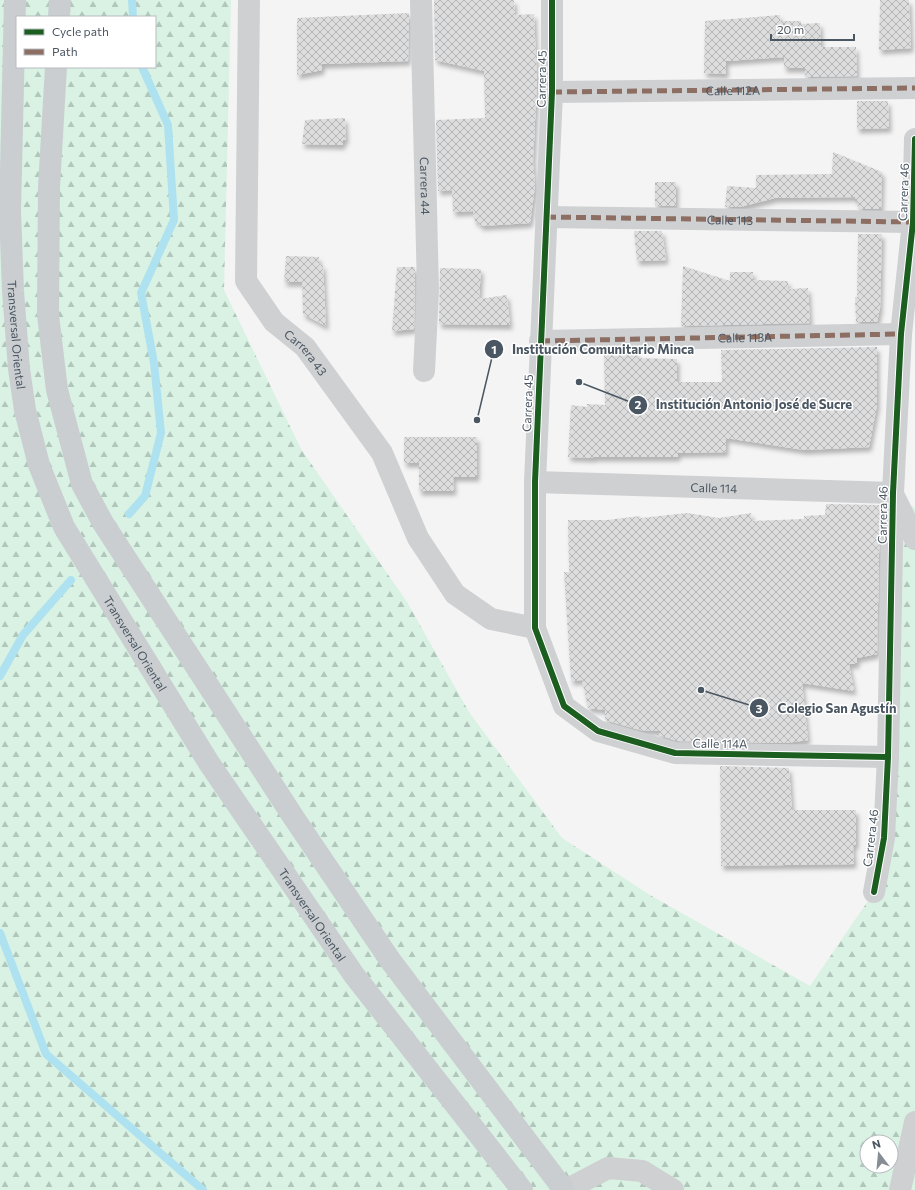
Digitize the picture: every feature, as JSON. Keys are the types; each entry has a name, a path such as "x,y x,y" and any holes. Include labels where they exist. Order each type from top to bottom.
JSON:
{"main road":[{"name":"Transversal Oriental","path":"15,0 10,211 13,291 19,369 25,410 39,465 64,527 209,763 354,975 522,1190"},
{"path":"59,16 60,0"},
{"path":"56,68 49,187 48,315 57,390 82,484 102,524 294,818 386,953 565,1190"}],"street":[{"name":"Carrera 43","path":"249,0 246,281 274,322 305,348 382,453 418,538 455,594 491,619 534,628"},
{"name":"Carrera 44","path":"421,0 428,290 424,372"},
{"name":"Carrera 45","path":"552,0 552,92 535,482 534,628 564,706"},
{"name":"Calle 112A","path":"552,92 915,88"},
{"name":"Carrera 46","path":"874,892 884,838 888,757 893,493 901,334 913,222 915,139"},
{"name":"Calle 113","path":"546,217 913,222"},
{"name":"Calle 113A","path":"540,341 901,334"},
{"name":"Calle 114","path":"535,482 893,493"},
{"path":"893,493 915,540"},
{"name":"Calle 114A","path":"564,706 598,731 675,753 888,757"},
{"path":"900,1190 915,1122"},
{"path":"565,1190 608,1168 642,1170 673,1190"}],"green space":[{"path":"0,0 231,0 224,290 301,449 407,602 469,712 562,838 650,895 810,986 874,892 893,493 915,508 915,1190 0,1190"}],"building":[{"path":"434,0 514,0 515,15 534,14 537,82 533,161 535,186 530,223 480,226 479,222 475,222 473,211 453,212 452,190 438,191 436,120 485,118 484,71 435,60"},
{"path":"880,0 909,0 911,48 879,50"},
{"path":"409,13 408,61 322,64 322,70 297,75 297,18"},
{"path":"780,15 780,21 801,21 801,24 820,23 821,47 856,47 857,76 805,77 805,68 784,68 784,57 726,61 726,74 704,73 705,21"},
{"path":"857,101 888,101 889,128 857,129"},
{"path":"345,118 346,140 343,140 343,145 302,144 305,120"},
{"path":"833,152 882,172 881,209 858,209 858,201 855,201 855,197 775,198 740,207 725,207 727,186 756,188 756,175 832,174"},
{"path":"655,182 676,182 676,206 655,206"},
{"path":"634,231 662,231 666,260 637,261"},
{"path":"858,234 882,234 880,308 877,322 856,322 855,297 857,297"},
{"path":"286,256 319,257 319,265 323,265 326,326 303,314 302,282 284,282"},
{"path":"683,266 730,281 730,272 753,272 753,280 788,281 788,289 808,288 810,323 681,326"},
{"path":"397,267 415,267 414,329 392,331"},
{"path":"440,268 481,269 479,299 507,295 510,325 439,324"},
{"path":"877,347 877,405 869,447 804,450 726,438 726,452 678,453 678,457 568,457 571,405 587,407 587,404 605,405 604,352 637,352 637,358 677,359 677,382 722,382 721,350"},
{"path":"404,437 477,437 477,477 453,477 454,491 419,491 419,463 404,463"},
{"path":"826,504 880,505 877,654 857,658 857,664 849,664 854,691 802,683 808,740 786,743 677,741 659,735 659,731 640,730 605,720 605,710 588,708 582,680 571,681 564,572 569,572 568,520 607,520 640,516 641,518 687,513 719,518 751,513 752,521 804,519 804,516 825,515"},
{"path":"720,766 789,768 792,810 856,810 856,845 853,845 854,864 721,866"}],"waterway":[{"path":"132,0 133,16"},
{"path":"129,514 145,496 161,433 154,363 141,293 174,220 168,125 142,68"},
{"path":"0,676 23,635 71,580"},
{"path":"0,933 46,1054 203,1190"}],"marked path":[{"path":"552,92 915,88"},
{"path":"546,217 913,222"},
{"path":"540,341 901,334"}],"cycle path":[{"path":"552,0 552,92 535,482 535,628 564,706 598,731 675,753 888,757"},
{"path":"874,892 884,838 888,757 893,493 901,334 913,222 915,139"}],"place":[{"name":"Institución Antonio José de Sucre","path":"579,382"},
{"name":"Institución Comunitario Minca","path":"477,420"},
{"name":"Colegio San Agustín","path":"701,690"}]}
